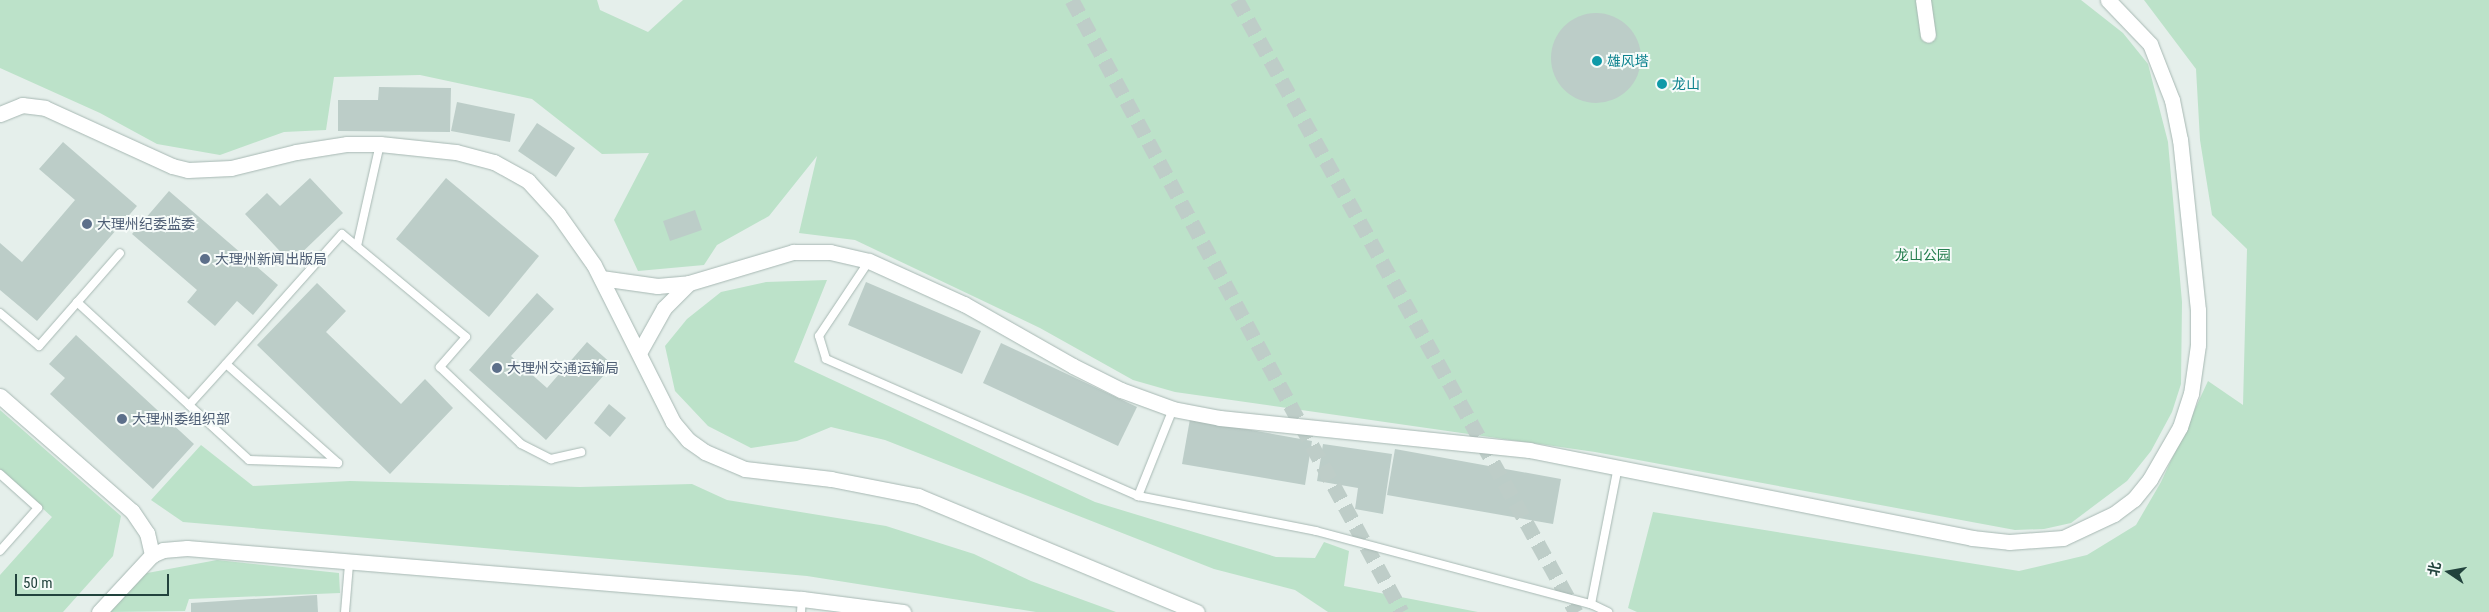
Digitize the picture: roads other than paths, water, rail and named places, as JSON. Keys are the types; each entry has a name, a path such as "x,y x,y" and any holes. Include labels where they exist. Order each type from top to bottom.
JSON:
{"street":[{"path":"1923,0 1928,34"},
{"path":"601,278 657,286 689,283 793,252 830,252 869,261 964,304 1121,390 1173,409 1220,418 1528,450 1972,538 2009,542 2063,538 2086,530 2134,500 2165,456 2188,402 2196,368 2198,310 2180,140 2172,100 2150,44 2108,0"},
{"path":"0,114 22,105 45,108 172,166 188,170 231,168 323,147 380,144 478,156 518,175 558,214 601,278 640,351 673,422 688,440 722,462 769,474 831,479 918,496 1196,612"},
{"path":"640,351 664,308 689,283"},
{"path":"0,396 132,511 147,533 152,556"},
{"path":"99,612 152,556 162,550 186,548 801,606 903,612"}],"lane":[{"path":"357,246 380,144"},
{"path":"189,405 342,234 466,337 440,367 521,444 551,459 581,452"},
{"path":"0,313 39,346 120,253"},
{"path":"869,261 819,336 826,359 1138,496 1316,532 1591,604 1608,612"},
{"path":"77,302 249,460 338,463 226,364"},
{"path":"1138,496 1173,409"},
{"path":"1591,604 1618,467"},
{"path":"0,474 38,508 0,551"},
{"path":"345,612 349,564"}],"tunnel":[{"path":"1072,0 1402,612"},
{"path":"1237,0 1576,612"}],"place":[{"name":"雄风塔","path":"1597,61"},
{"name":"龙山","path":"1662,84"},
{"name":"大理州纪委监委","path":"87,224"},
{"name":"大理州新闻出版局","path":"205,259"},
{"name":"大理州交通运输局","path":"497,368"},
{"name":"大理州委组织部","path":"122,419"}],"park label":[{"name":"龙山公园","path":"1923,255"}]}
